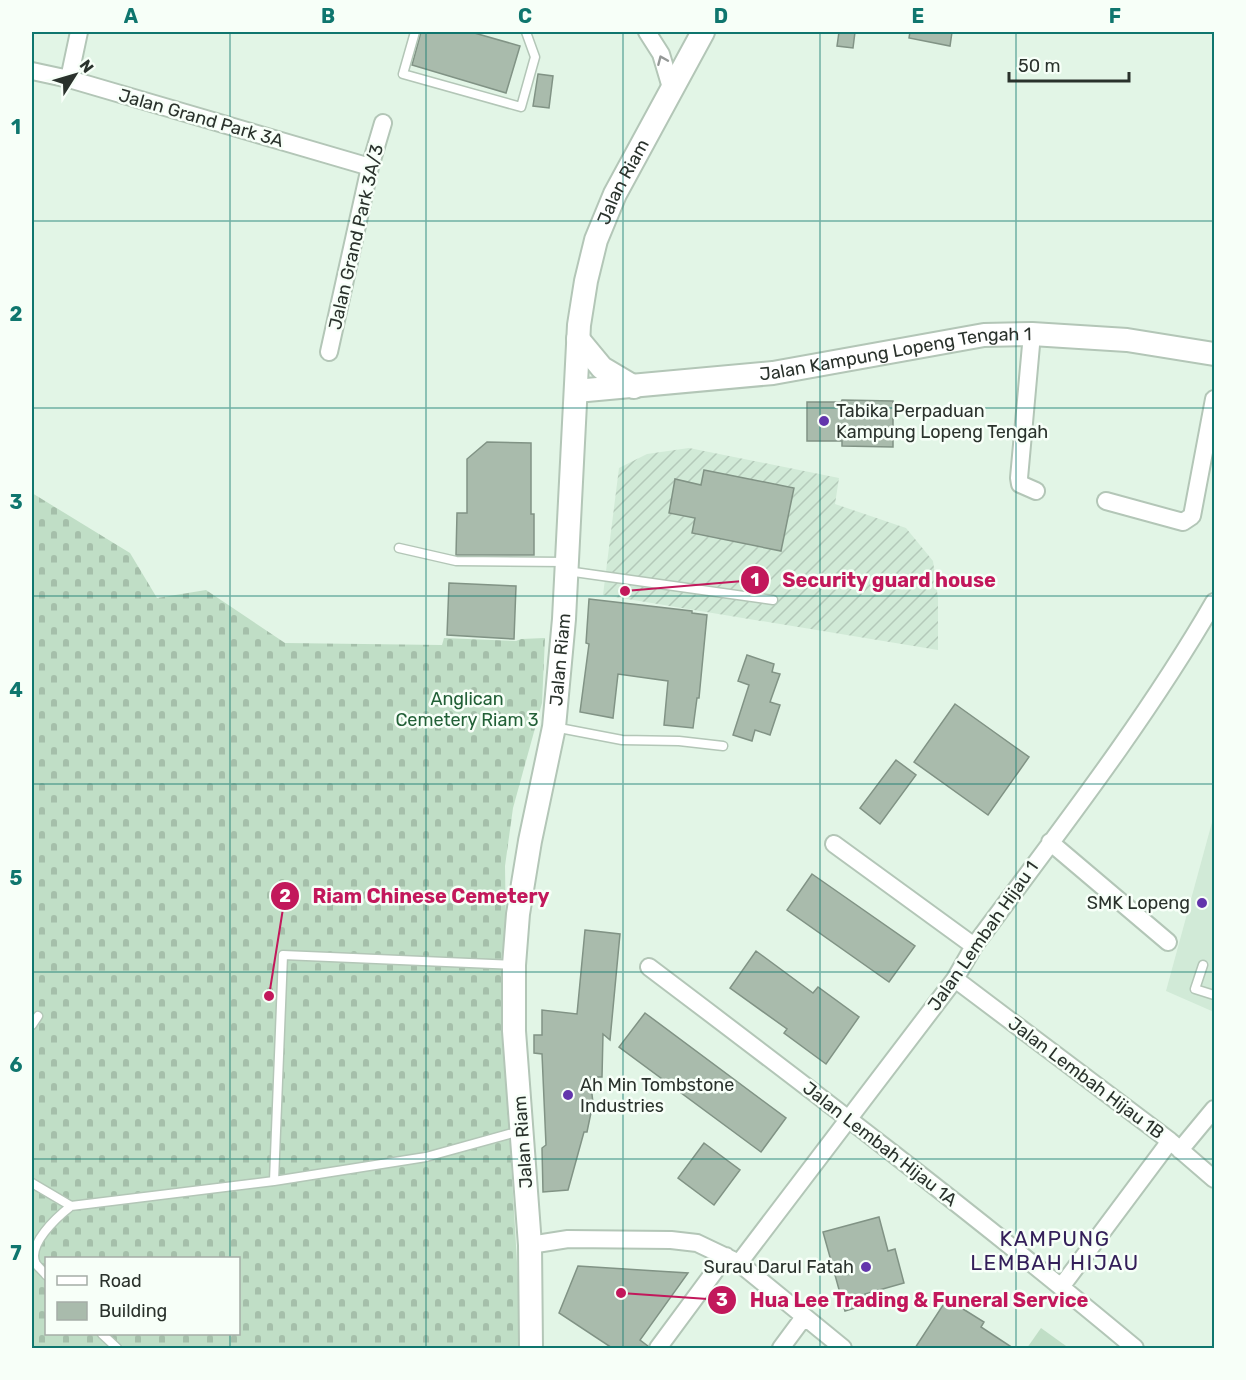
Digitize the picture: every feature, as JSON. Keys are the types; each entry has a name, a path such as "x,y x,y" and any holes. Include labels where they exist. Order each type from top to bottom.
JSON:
{"main road":[{"name":"Jalan Riam","path":"531,1348 530,1245 514,1031 514,965 521,893 554,727 567,566 578,339 586,280 596,240 615,194 672,91 699,32"},
{"name":"Jalan Kampung Lopeng Tengah 1","path":"576,391 773,373 984,335 1032,334 1127,340 1215,354"},
{"path":"578,339 602,368 634,387"},
{"path":"574,425 593,406 634,387"}],"street":[{"path":"69,79 79,32"},
{"path":"647,32 661,54 672,91"},
{"name":"Jalan Grand Park 3A","path":"32,70 370,166"},
{"name":"Jalan Grand Park 3A/3","path":"329,352 370,166 383,123"},
{"path":"1032,334 1019,478 1020,484 1036,491"},
{"path":"1106,501 1183,522 1192,516 1215,399"},
{"name":"Jalan Lembah Hijau 1","path":"658,1348 849,1118 955,979 974,946 1142,716 1191,643 1215,602"},
{"path":"1050,842 1168,942"},
{"path":"834,844 974,946"},
{"name":"Jalan Lembah Hijau 1A","path":"649,967 849,1118 1135,1348"},
{"name":"Jalan Lembah Hijau 1B","path":"955,979 1215,1179"},
{"path":"1061,1287 1175,1146 1215,1109"},
{"path":"530,1245 568,1239 670,1240 697,1243 733,1259 843,1348"},
{"path":"781,1348 804,1317"}],"lane":[{"path":"415,32 403,74 521,107 535,57 526,32"},
{"path":"399,548 456,561 567,566 773,600"},
{"path":"554,727 622,740 679,741 723,746"},
{"path":"274,1181 283,955 514,965"},
{"path":"1203,965 1195,989 1215,995"},
{"path":"32,1025 38,1016"},
{"path":"45,1274 36,1265 33,1254 39,1239 71,1206 274,1181 426,1157 523,1131"},
{"path":"32,1184 71,1206"},
{"path":"103,1335 117,1348"}],"shaded area":[{"path":"689,448 839,478 835,504 906,528 933,561 938,598 938,650 603,595 619,468 647,454"},
{"name":"SMK Lopeng","path":"1214,815 1214,1012 1166,991"}],"green space":[{"name":"Anglican Cemetery Riam 3","path":"32,493 130,553 157,598 206,590 285,643 442,645 444,638 516,641 545,638 542,703 513,808 505,866 509,1125 522,1348 32,1348"},
{"path":"1041,1328 1066,1346 1065,1348 1027,1348"}],"building":[{"path":"421,32 471,32 520,46 506,93 412,65"},
{"path":"839,32 855,32 853,48 837,46"},
{"path":"910,32 952,32 950,46 909,38"},
{"path":"538,74 553,76 549,108 533,106"},
{"path":"842,400 893,401 893,447 842,446 842,441 807,441 807,402 841,402"},
{"path":"487,442 531,443 531,514 534,514 534,555 456,555 457,513 467,513 467,459"},
{"path":"704,470 794,488 781,551 692,533 695,518 669,513 675,479 701,485"},
{"path":"449,583 516,586 514,639 447,635"},
{"path":"589,599 692,611 692,613 707,615 699,698 697,698 693,728 664,725 668,681 618,674 613,718 580,712 589,644 586,643"},
{"path":"747,655 774,664 772,672 780,674 770,702 780,705 770,735 755,730 752,741 733,735 749,685 738,681"},
{"path":"955,704 1029,757 988,815 914,762"},
{"path":"896,760 916,775 880,824 860,808"},
{"path":"812,874 915,946 889,982 787,910"},
{"name":"Ah Min Tombstone Industries","path":"585,930 620,934 610,1040 603,1034 602,1077 590,1077 593,1103 587,1132 584,1132 568,1190 543,1192 542,1148 546,1145 542,1054 534,1053 534,1035 542,1035 542,1010 577,1014"},
{"path":"756,951 813,993 818,987 859,1017 826,1064 784,1033 787,1029 730,988"},
{"path":"645,1013 786,1118 761,1152 619,1047"},
{"path":"704,1143 740,1170 714,1205 678,1178"},
{"name":"Surau Darul Fatah","path":"879,1217 888,1251 895,1249 904,1283 865,1294 868,1304 845,1311 823,1232"},
{"path":"578,1266 688,1273 640,1340 648,1348 612,1348 559,1313"},
{"path":"947,1299 984,1322 981,1327 1013,1348 915,1348"}],"place":[{"name":"Tabika Perpaduan Kampung Lopeng Tengah","path":"824,421"},
{"name":"Security guard house","path":"625,591"},
{"name":"SMK Lopeng","path":"1202,903"},
{"name":"Riam Chinese Cemetery","path":"269,996"},
{"name":"Ah Min Tombstone Industries","path":"568,1095"},
{"name":"Surau Darul Fatah","path":"866,1267"},
{"name":"Hua Lee Trading & Funeral Service","path":"621,1293"}],"district":[{"name":"KAMPUNG LEMBAH HIJAU","path":"1055,1250"}]}
